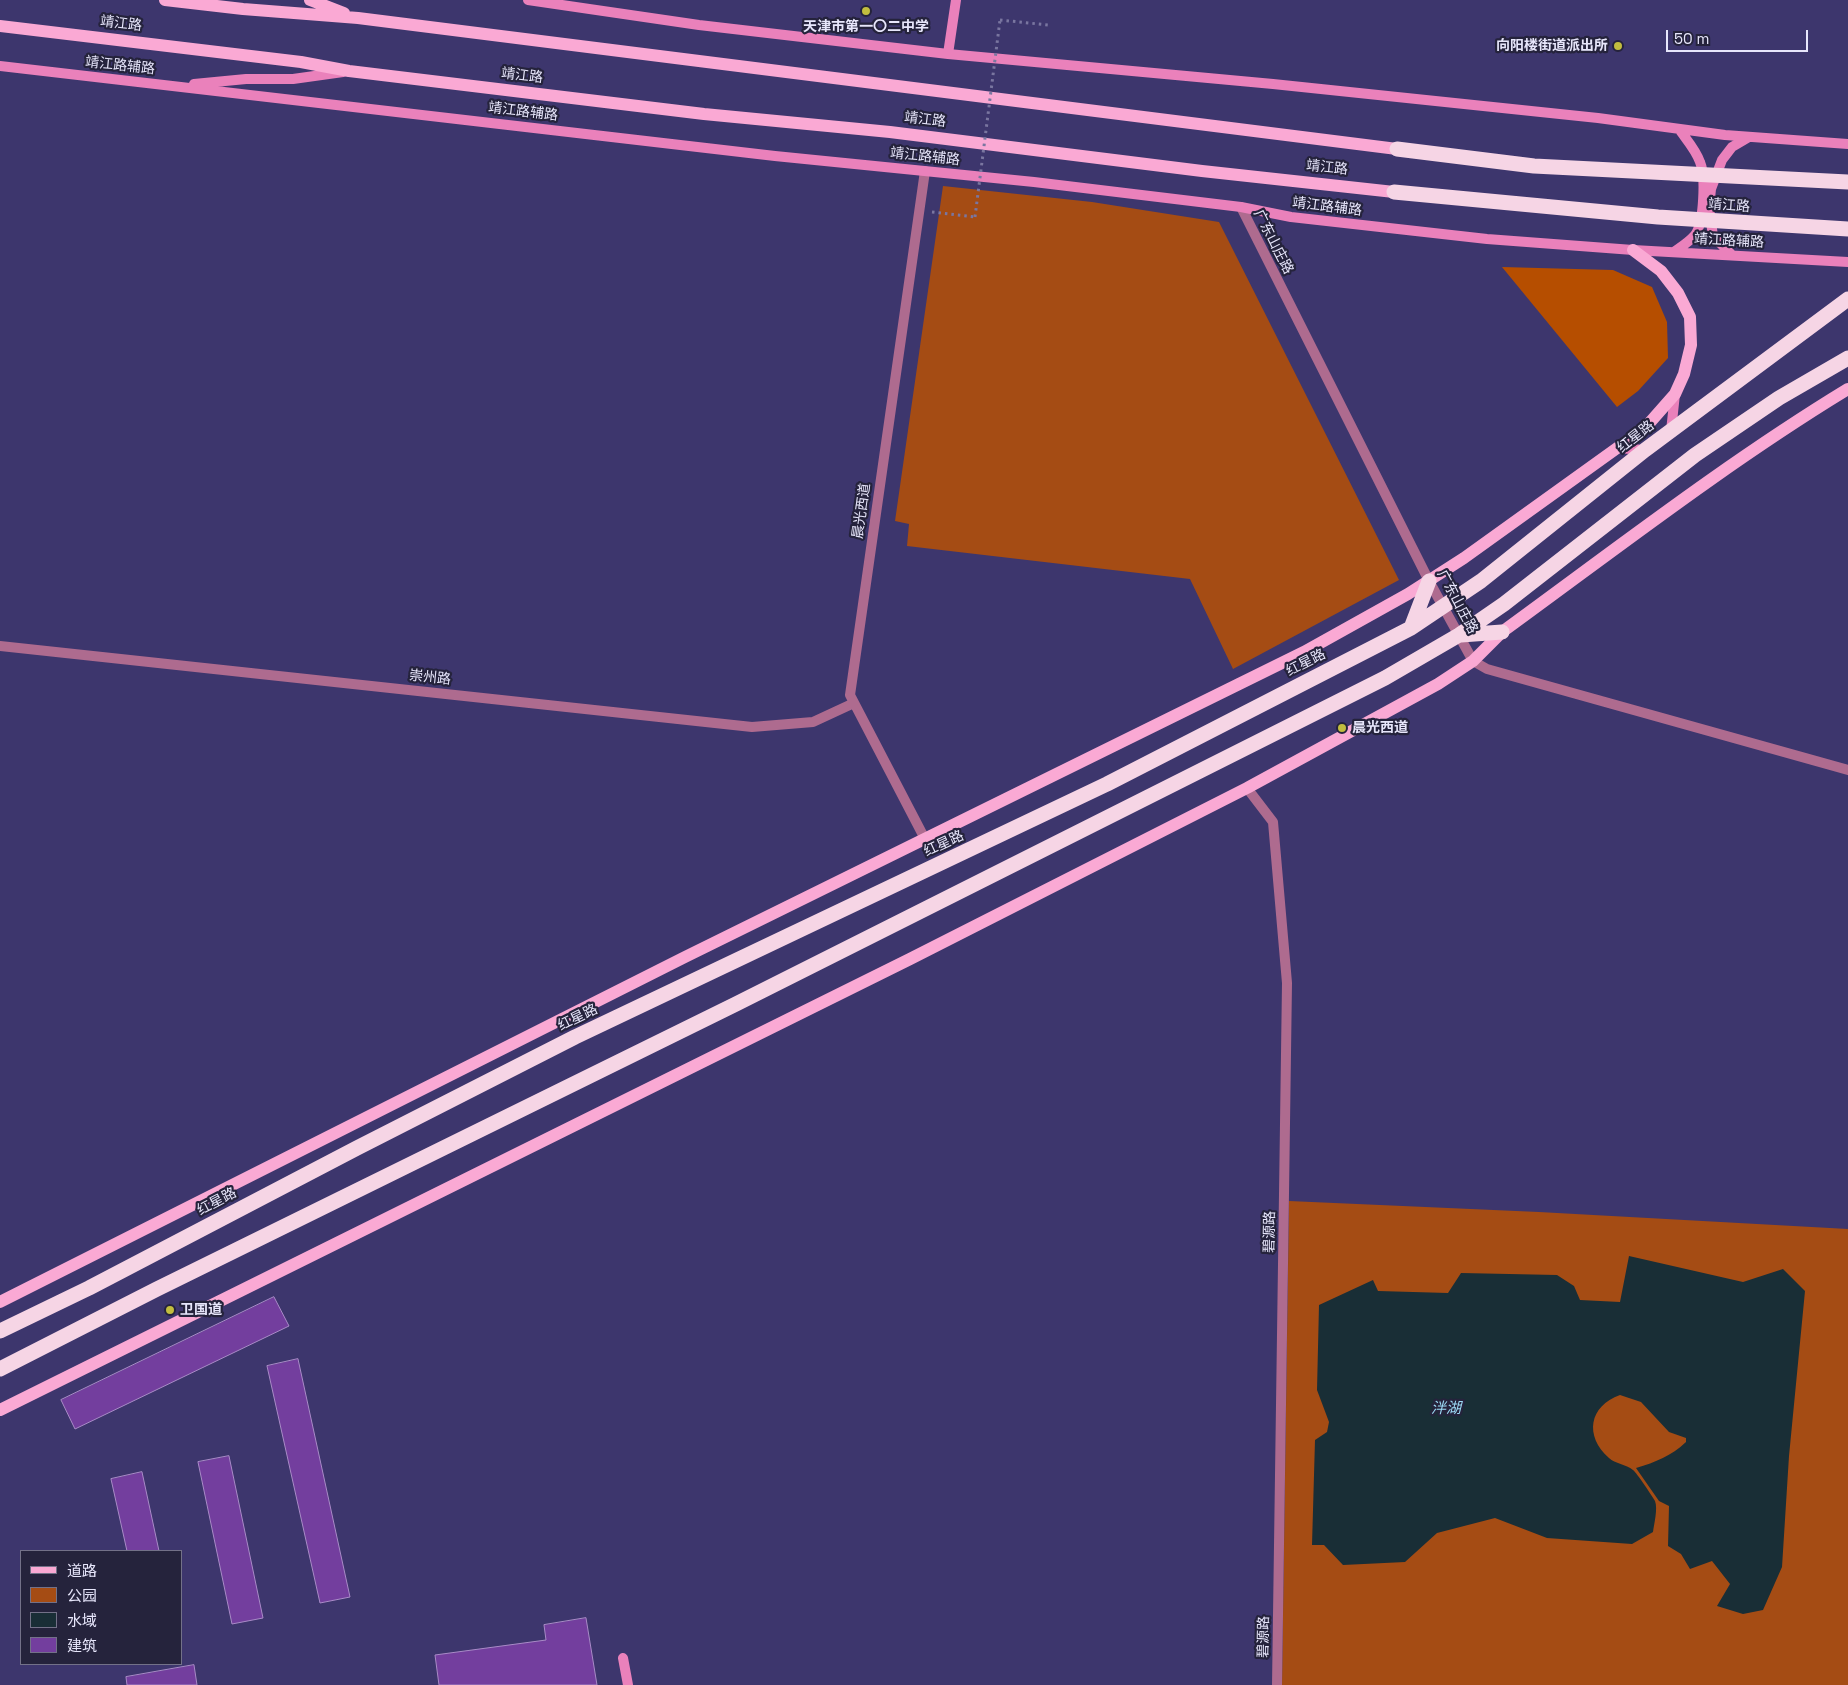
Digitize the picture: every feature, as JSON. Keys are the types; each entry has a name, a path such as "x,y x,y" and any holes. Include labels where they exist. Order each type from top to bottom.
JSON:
{"highway":[{"name":"靖江路","path":"1397,149 1534,166 1848,182"},
{"name":"靖江路","path":"1394,192 1658,217 1848,229"},
{"name":"红星路","path":"0,1331 88,1288 576,1037 1106,784 1410,628 1481,581 1645,450 1848,299"},
{"path":"0,1369 157,1289 745,999 1385,678 1459,635 1504,604 1695,455 1779,398 1848,358"},
{"path":"1410,628 1429,580"},
{"path":"1459,635 1502,632"}],"main road":[{"name":"靖江路","path":"165,0 243,9 358,18 1397,149"},
{"path":"310,0 358,18"},
{"name":"靖江路","path":"0,26 301,62 349,72 704,114 890,132 1394,192"},
{"path":"0,1302 685,957 1304,652 1408,594 1464,558 1645,428 1675,394 1684,374 1691,345 1690,317 1678,293 1661,271 1633,250"},
{"path":"0,1410 910,959 1247,788 1438,684 1473,661 1502,632 1714,478 1812,411 1848,389"}],"street":[{"path":"528,0 699,25 948,54 1293,86 1598,118 1749,137 1848,144"},
{"path":"948,54 956,0"},
{"name":"靖江路辅路","path":"0,66 775,156 1241,207 1290,216 1487,240 1848,262"},
{"path":"173,86 246,79 293,79 349,72"},
{"path":"1674,252 1696,233 1704,190 1701,162 1679,129"},
{"path":"1732,255 1713,236 1710,208 1711,189 1722,160 1732,147 1749,137"},
{"name":"晨光西道","path":"925,171 850,695 925,839"},
{"name":"广东山庄路","path":"1241,207 1429,580 1473,661"},
{"path":"1671,431 1675,394"},
{"path":"1617,448 1645,450"},
{"name":"崇州路","path":"0,646 752,727 813,722 854,703"},
{"path":"1473,661 1487,669 1848,770"},
{"name":"碧源路","path":"1247,788 1273,822 1287,983 1278,1685"},
{"path":"624,1658 628,1685"}],"path":[{"path":"919,210 975,217 1000,20 1048,25"}],"green space":[{"path":"943,186 1092,202 1219,222 1399,580 1233,669 1190,579 907,546 909,524 895,521"},
{"path":"1289,1201 1539,1212 1848,1229 1848,1685 1282,1685"}],"shaded area":[{"path":"1502,267 1613,270 1652,287 1667,322 1668,358 1638,391 1617,407"}],"water":[{"name":"泮湖","path":"1629,1256 1743,1282 1783,1269 1805,1291 1789,1456 1782,1567 1763,1610 1743,1614 1717,1606 1730,1584 1712,1561 1690,1569 1681,1554 1668,1546 1669,1506 1659,1501 1636,1468 1669,1455 1686,1442 1686,1438 1669,1432 1641,1402 1620,1395 1602,1406 1596,1414 1593,1431 1601,1449 1611,1460 1633,1470 1655,1501 1656,1512 1653,1532 1632,1544 1547,1538 1495,1518 1437,1533 1405,1562 1343,1565 1324,1545 1312,1545 1315,1440 1327,1432 1329,1422 1317,1390 1319,1305 1373,1280 1378,1291 1448,1293 1461,1273 1557,1275 1574,1286 1580,1300 1620,1302"}],"building":[{"path":"274,1297 289,1326 75,1429 61,1400"},
{"path":"298,1359 350,1597 320,1603 267,1366"},
{"path":"229,1456 263,1618 232,1624 198,1462"},
{"path":"142,1472 159,1550 127,1550 111,1479"},
{"path":"586,1618 597,1685 439,1685 435,1655 546,1640 544,1625"},
{"path":"194,1665 197,1685 127,1685 126,1677"}],"place":[{"name":"天津市第一〇二中学","path":"866,11"},
{"name":"向阳楼街道派出所","path":"1618,46"},
{"name":"晨光西道","path":"1342,728"},
{"name":"卫国道","path":"170,1310"}]}
